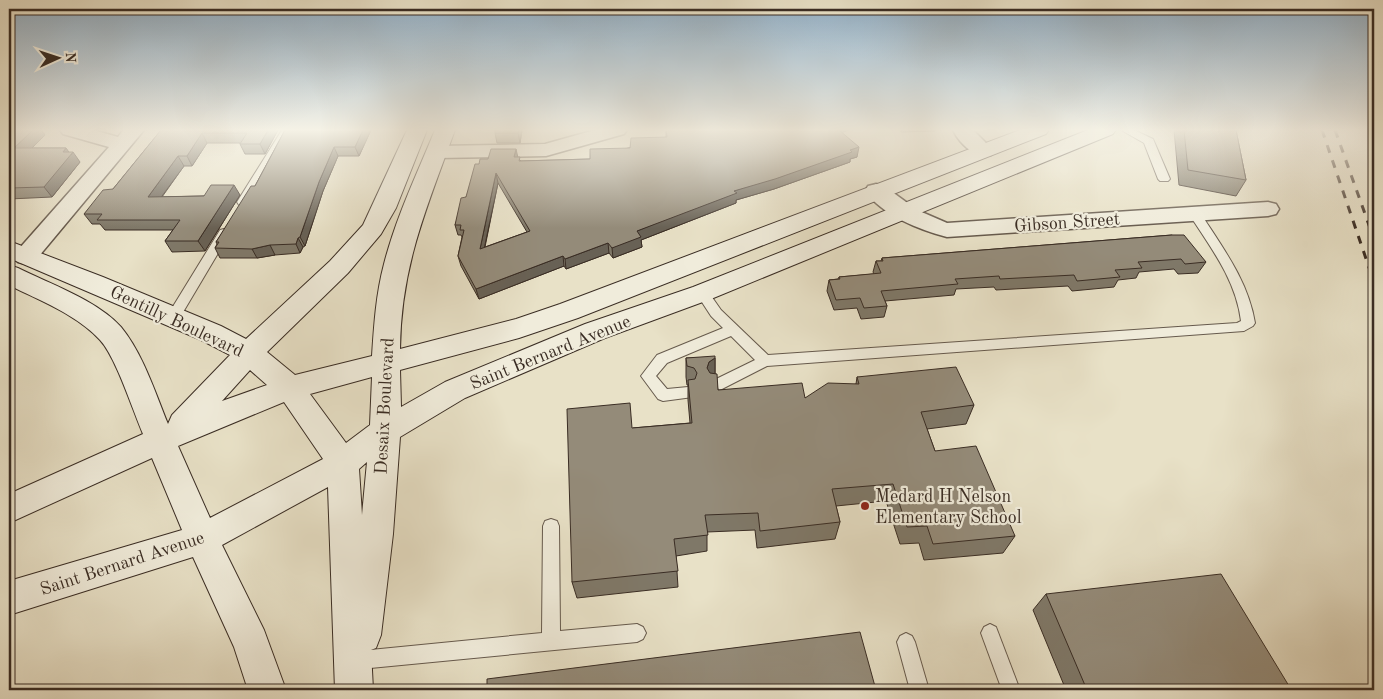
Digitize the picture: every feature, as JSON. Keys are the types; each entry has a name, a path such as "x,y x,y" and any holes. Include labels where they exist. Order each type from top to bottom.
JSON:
{"street":[{"path":"14,260 104,163"},
{"path":"162,440 187,422 249,353 339,267 373,229 403,163"},
{"name":"Desaix Boulevard","path":"356,680 372,579 385,431 389,309 397,263 410,220 433,163"},
{"name":"Saint Bernard Avenue","path":"9,509 92,470 231,410 290,388 519,328 569,311 953,163"},
{"name":"Saint Bernard Avenue","path":"9,598 202,539 343,463 385,431 455,390 595,332 702,293 1025,163"},
{"name":"Gibson Street","path":"876,192 902,212 934,227 960,230 1268,209"},
{"name":"Gentilly Boulevard","path":"14,260 174,316 249,353 290,388 343,463"},
{"name":"Gentilly Boulevard","path":"14,260 111,334 126,358 202,539 250,643 267,690"},
{"path":"343,463 356,680"}],"lane":[{"path":"174,316 268,163"},
{"path":"1158,163 1164,179"},
{"path":"716,386 765,361 1239,328 1248,323 1247,308 1234,279 1195,214"},
{"path":"702,293 716,313 765,361"},
{"path":"688,393 663,394 648,376 662,359 732,330"},
{"path":"551,526 551,642"},
{"path":"356,680 551,642 637,633"},
{"path":"990,633 1011,690"},
{"path":"906,642 920,690"}],"building":[{"path":"9,163 64,163 44,187 9,188"},
{"path":"134,163 173,163 148,197 204,196 211,185 234,185 198,241 165,241 180,220 97,220 102,214 84,214 103,190 113,189"},
{"path":"268,163 327,163 296,244 270,245 252,249 215,248 219,242 216,242 251,186 255,186"},
{"path":"822,163 734,191 737,193 637,231 641,237 612,248 608,243 565,259 563,256 476,289 458,256 464,230 460,230 461,225 455,225 461,198 466,197 475,164","holes":["496,173 530,231 480,249"]},
{"path":"1187,163 1243,163 1246,180 1188,170"},
{"path":"1184,235 1206,262 1185,264 1181,259 1138,262 1142,268 1115,270 1120,277 1077,281 1074,275 1000,279 999,276 955,279 958,284 881,291 887,306 864,308 860,298 836,300 829,280 840,279 839,277 881,273 876,261 883,261 882,258"},
{"path":"715,356 709,362 707,368 710,373 717,374 718,390 802,383 805,398 828,383 859,384 857,377 956,367 974,405 921,412 935,451 976,446 1015,536 933,544 927,526 907,527 893,484 832,489 840,522 760,531 758,513 705,515 708,535 674,539 678,571 572,582 567,409 630,403 632,428 692,423 688,380 695,379 697,373 694,368 687,366 686,358"},
{"path":"1221,574 1289,686 1258,690 1087,690 1046,594"},
{"path":"860,632 876,690 487,690 487,679"},
{"path":"160,687 159,690 114,690 114,689"}],"railway":[{"path":"1333,163 1374,282"},
{"path":"1347,163 1374,239"}],"place":[{"name":"Medard H Nelson Elementary School","path":"865,506"}]}
